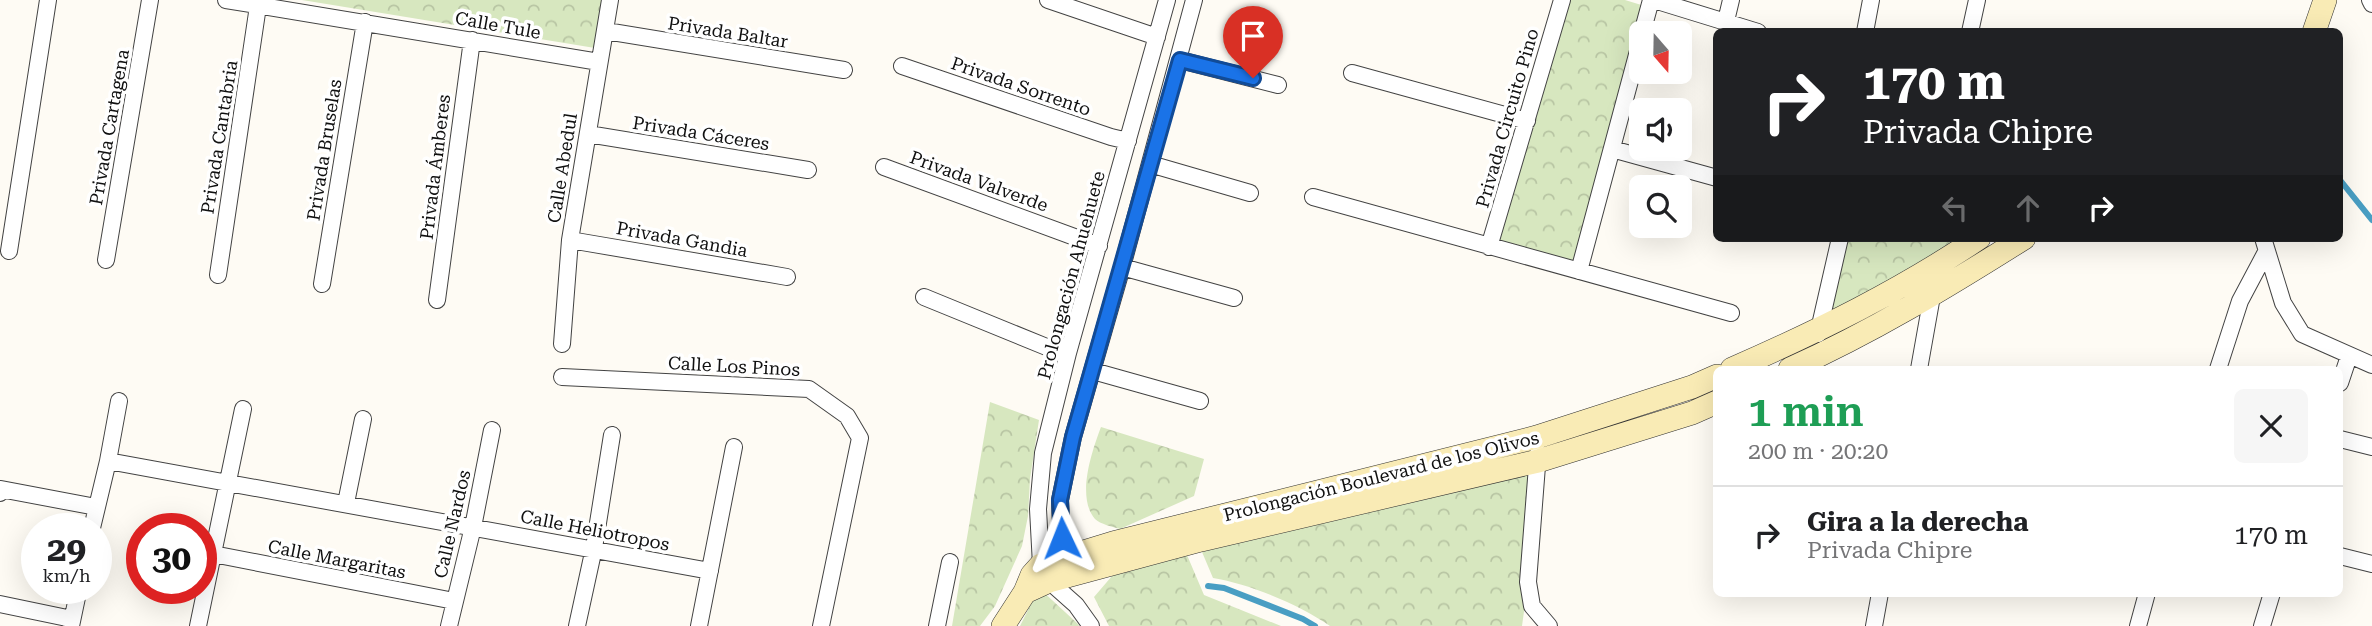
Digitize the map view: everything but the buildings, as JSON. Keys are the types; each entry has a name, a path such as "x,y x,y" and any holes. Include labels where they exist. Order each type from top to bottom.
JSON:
{"street":[{"path":"9,251 48,0"},
{"name":"Privada Cartagena","path":"106,260 150,0"},
{"name":"Calle Tule","path":"226,0 599,62"},
{"name":"Calle Abedul","path":"562,344 570,240 610,0"},
{"path":"1048,0 1157,37"},
{"name":"Prolongación Ahuehuete","path":"1055,570 1038,509 1043,453 1068,353 1167,0"},
{"path":"1091,626 1055,570 1060,500 1073,437 1180,60 1194,0"},
{"name":"Privada Circuito Pino","path":"1489,247 1562,0"},
{"path":"1646,21 1652,0 1746,28"},
{"path":"1726,21 1731,0"},
{"path":"1866,28 1871,0"},
{"path":"1971,28 1977,0"},
{"path":"2315,28 2325,0"},
{"name":"Privada Cantabria","path":"218,275 258,6"},
{"name":"Privada Bruselas","path":"322,284 365,22"},
{"name":"Privada Baltar","path":"606,31 844,71"},
{"name":"Privada Ámberes","path":"437,300 472,40"},
{"path":"1180,60 1278,85"},
{"name":"Privada Sorrento","path":"902,66 1111,138 1128,141"},
{"path":"1352,73 1527,121"},
{"path":"1579,271 1629,84"},
{"name":"Privada Cáceres","path":"588,134 808,170"},
{"path":"1612,149 1713,177"},
{"path":"1150,164 1250,193"},
{"name":"Privada Valverde","path":"884,167 1099,246"},
{"path":"1313,197 1731,313"},
{"name":"Privada Gandia","path":"570,240 787,277"},
{"path":"1793,366 1821,342 1839,242"},
{"path":"1919,366 1929,284 1975,242"},
{"path":"1742,366 1821,342 1929,284 2016,242"},
{"path":"2265,245 2283,303 2302,334 2372,365"},
{"path":"2219,366 2240,301 2265,245"},
{"path":"1122,268 1234,298"},
{"path":"924,297 1049,348 1068,353"},
{"path":"2343,373 2348,356"},
{"path":"1093,371 1200,401"},
{"name":"Calle Los Pinos","path":"562,377 809,388 847,416 860,438 821,626"},
{"name":"Prolongación Boulevard de los Olivos","path":"1055,570 1537,437 1713,378"},
{"path":"95,513 119,401"},
{"name":"Prolongación Boulevard de los Olivos","path":"1055,570 1201,540 1538,461 1692,414 1713,404"},
{"path":"217,533 243,409"},
{"path":"346,503 363,419"},
{"name":"Calle Nardos","path":"449,626 473,527 492,430"},
{"path":"577,626 594,548 612,435"},
{"path":"1537,437 1538,461 1528,582 1532,606 1549,626"},
{"path":"2343,440 2372,447"},
{"path":"699,626 734,447"},
{"name":"Calle Heliotropos","path":"108,461 710,571"},
{"path":"0,493 1,489 96,507"},
{"name":"Calle Margaritas","path":"217,555 454,601"},
{"path":"2343,557 2372,564"},
{"path":"937,626 950,562"},
{"path":"1003,626 1025,593 1032,575 1055,570"},
{"path":"1874,626 1879,597"},
{"path":"2138,626 2146,597"},
{"path":"2262,626 2271,597"},
{"path":"0,604 72,623 76,604"},
{"path":"198,626 203,604"}],"green space":[{"path":"302,0 613,0 601,49"},
{"path":"1562,0 1625,0 1648,7 1644,21 1629,21 1629,80 1580,270 1489,245"},
{"path":"1840,242 1977,242 1817,332"},
{"path":"990,402 1039,420 1030,479 1028,516 1022,546 995,606 980,626 952,626"},
{"path":"1101,427 1204,459 1194,496 1120,529 1097,521 1089,510 1086,487 1090,461"},
{"path":"1545,459 1522,626 1330,626 1274,596 1213,578 1202,552"},
{"path":"1187,555 1204,595 1281,626 1109,626 1094,597 1118,569"},
{"path":"1039,588 1078,624 1079,626 1020,626"}],"waterway":[{"path":"2343,184 2372,220"},
{"path":"1208,586 1224,588 1315,626"}],"route":[{"path":"1062,538 1060,500 1073,437 1180,60 1253,78"}]}
